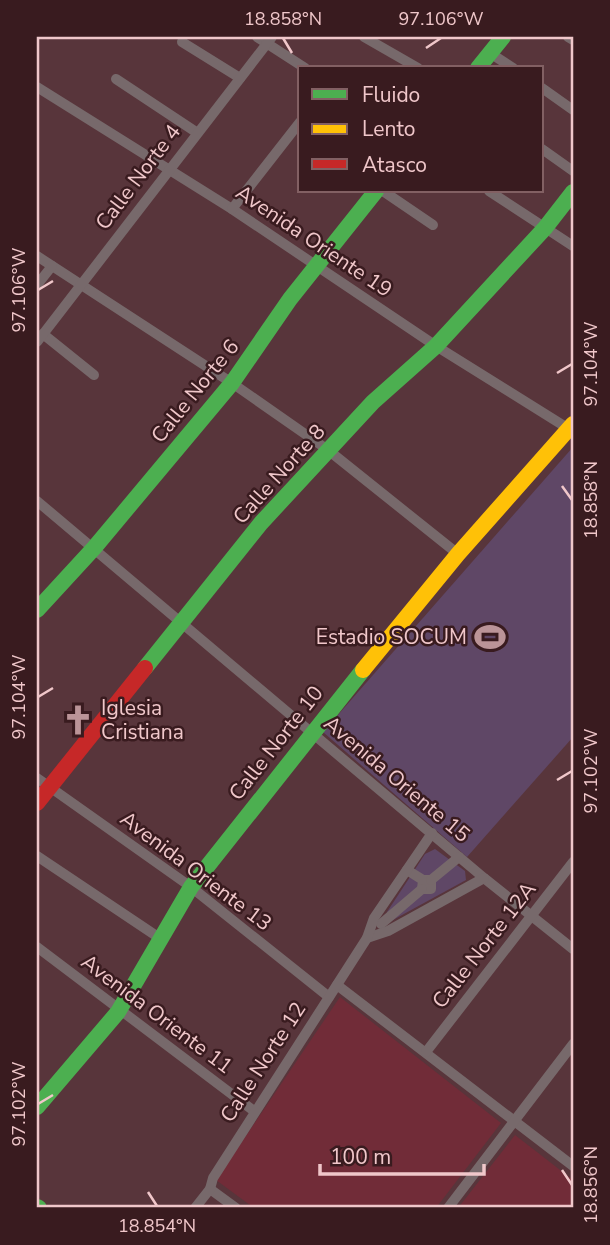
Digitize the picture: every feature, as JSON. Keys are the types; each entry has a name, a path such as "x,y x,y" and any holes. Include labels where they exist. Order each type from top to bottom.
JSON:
{"street":[{"path":"364,37 415,66"},
{"path":"480,66 503,37"},
{"path":"568,37 573,40"},
{"path":"265,39 302,66"},
{"name":"Calle Norte 4","path":"40,338 240,78 265,39"},
{"path":"182,42 240,78"},
{"path":"490,53 510,66"},
{"path":"116,79 196,132"},
{"name":"Avenida Oriente 19","path":"37,87 232,209 436,346 571,427"},
{"path":"544,89 573,110"},
{"path":"232,209 298,125"},
{"path":"544,150 573,171"},
{"name":"Calle Norte 6","path":"37,610 94,548 232,383 316,265 375,192"},
{"path":"384,192 433,225"},
{"path":"491,192 573,246"},
{"name":"Calle Norte 8","path":"37,803 43,783 183,624 261,523 373,402 436,346 545,228 573,192"},
{"path":"37,256 232,383 328,450 458,554"},
{"path":"37,285 52,266"},
{"path":"40,338 94,375"},
{"name":"Calle Norte 10","path":"37,1107 118,1012 191,887 312,731 458,554 571,427"},
{"name":"Avenida Oriente 15","path":"37,501 484,878 573,949"},
{"name":"Avenida Oriente 13","path":"43,783 191,887 329,997"},
{"name":"Calle Norte 12","path":"195,1208 210,1189 213,1178 254,1111 366,938 381,924 407,870 432,833"},
{"path":"37,856 161,939"},
{"path":"366,938 459,857"},
{"name":"Calle Norte 12A","path":"426,1052 573,862"},
{"path":"407,870 427,885 439,903"},
{"path":"381,924 439,903 484,878"},
{"name":"Avenida Oriente 11","path":"38,952 254,1111"},
{"path":"337,985 573,1166"},
{"path":"448,1208 573,1044"},
{"path":"210,1189 236,1208"}],"shaded area":[{"name":"Estadio SOCUM","path":"573,447 573,737 467,857 323,732"},
{"path":"435,849 465,871 466,880 391,921 387,912 425,854"},
{"path":"340,997 501,1123 436,1208 254,1208 216,1180"},
{"path":"515,1135 573,1180 573,1208 458,1208"}],"traffic: fast":[{"path":"480,66 503,37"},
{"path":"37,610 94,548 232,383 290,299 375,192"},
{"path":"145,668 261,523 373,402 436,346 545,228 573,192"},
{"path":"37,1107 118,1012 191,887 363,670"}],"traffic: slow":[{"path":"363,670 458,554 573,424"}],"traffic: jam":[{"path":"37,803 145,668"}],"place":[{"name":"Estadio SOCUM","path":"490,637"},
{"name":"Iglesia Cristiana","path":"78,720"}]}
